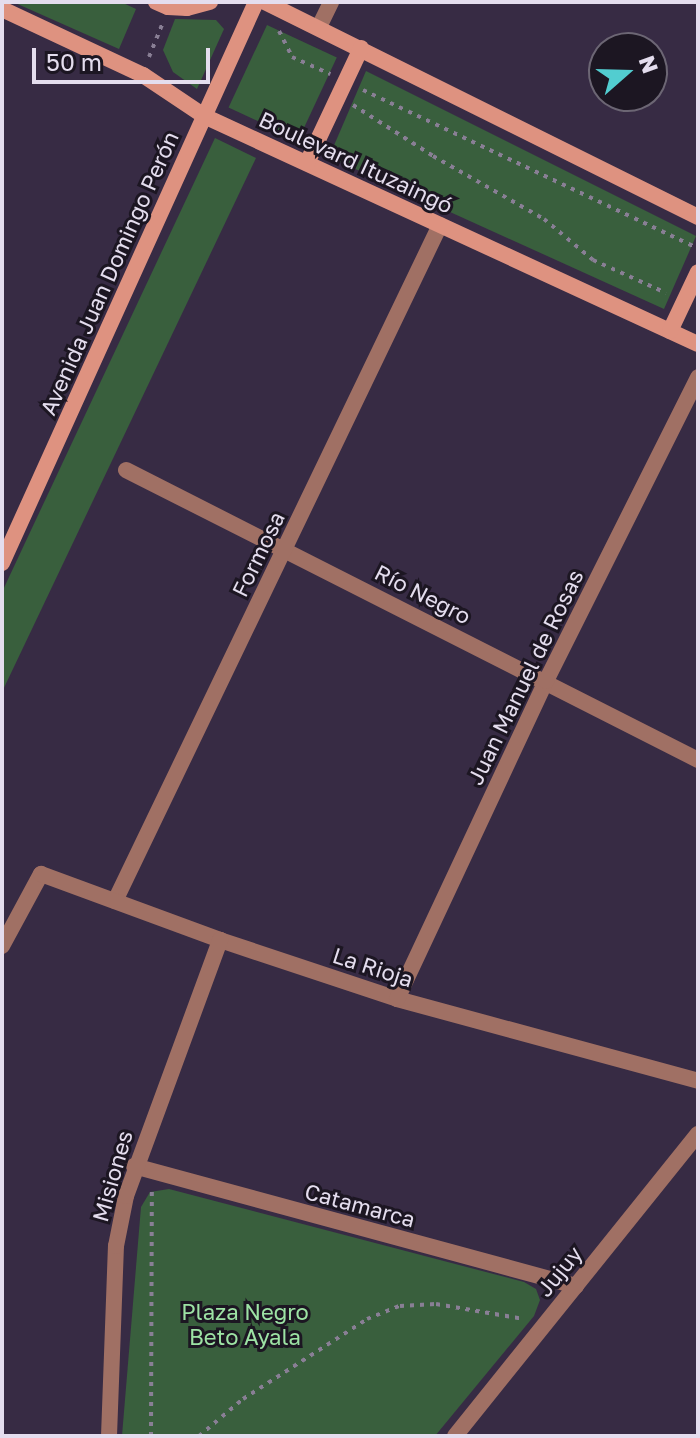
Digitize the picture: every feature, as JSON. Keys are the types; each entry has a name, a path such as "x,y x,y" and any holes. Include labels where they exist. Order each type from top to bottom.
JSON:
{"main road":[{"path":"162,5 210,2"},
{"name":"Avenida Juan Domingo Perón","path":"2,563 256,2"},
{"path":"265,2 698,217"},
{"name":"Boulevard Ituzaingó","path":"2,9 143,75 204,116 698,344"},
{"path":"307,163 361,48"},
{"path":"670,331 698,272"}],"street":[{"path":"319,27 331,2"},
{"name":"Formosa","path":"115,901 440,225"},
{"name":"Juan Manuel de Rosas","path":"397,999 546,681 698,377"},
{"name":"Río Negro","path":"126,470 698,760"},
{"name":"La Rioja","path":"2,946 20,907 41,874 220,940 397,999 698,1081"},
{"name":"Misiones","path":"109,1436 116,1246 134,1166 220,940"},
{"name":"Jujuy","path":"455,1436 698,1134"},
{"name":"Catamarca","path":"134,1166 576,1286"}],"path":[{"path":"143,75 162,5"},
{"path":"283,10 278,34 292,57 342,89 433,156 544,219 593,260 684,303"},
{"path":"342,89 698,248"},
{"path":"151,1436 152,1172"},
{"path":"199,1436 243,1399 367,1319 400,1306 436,1304 546,1323"}],"green space":[{"path":"13,2 121,2 136,9 119,49"},
{"path":"175,19 216,20 224,29 197,89 173,72 163,50"},
{"path":"267,25 337,58 298,140 229,107"},
{"path":"366,71 696,236 664,309 329,157"},
{"path":"215,138 256,158 2,692 2,592"},
{"name":"Plaza Negro Beto Ayala","path":"169,1189 524,1282 536,1289 540,1300 534,1316 435,1436 122,1436 141,1207 150,1192"}]}
